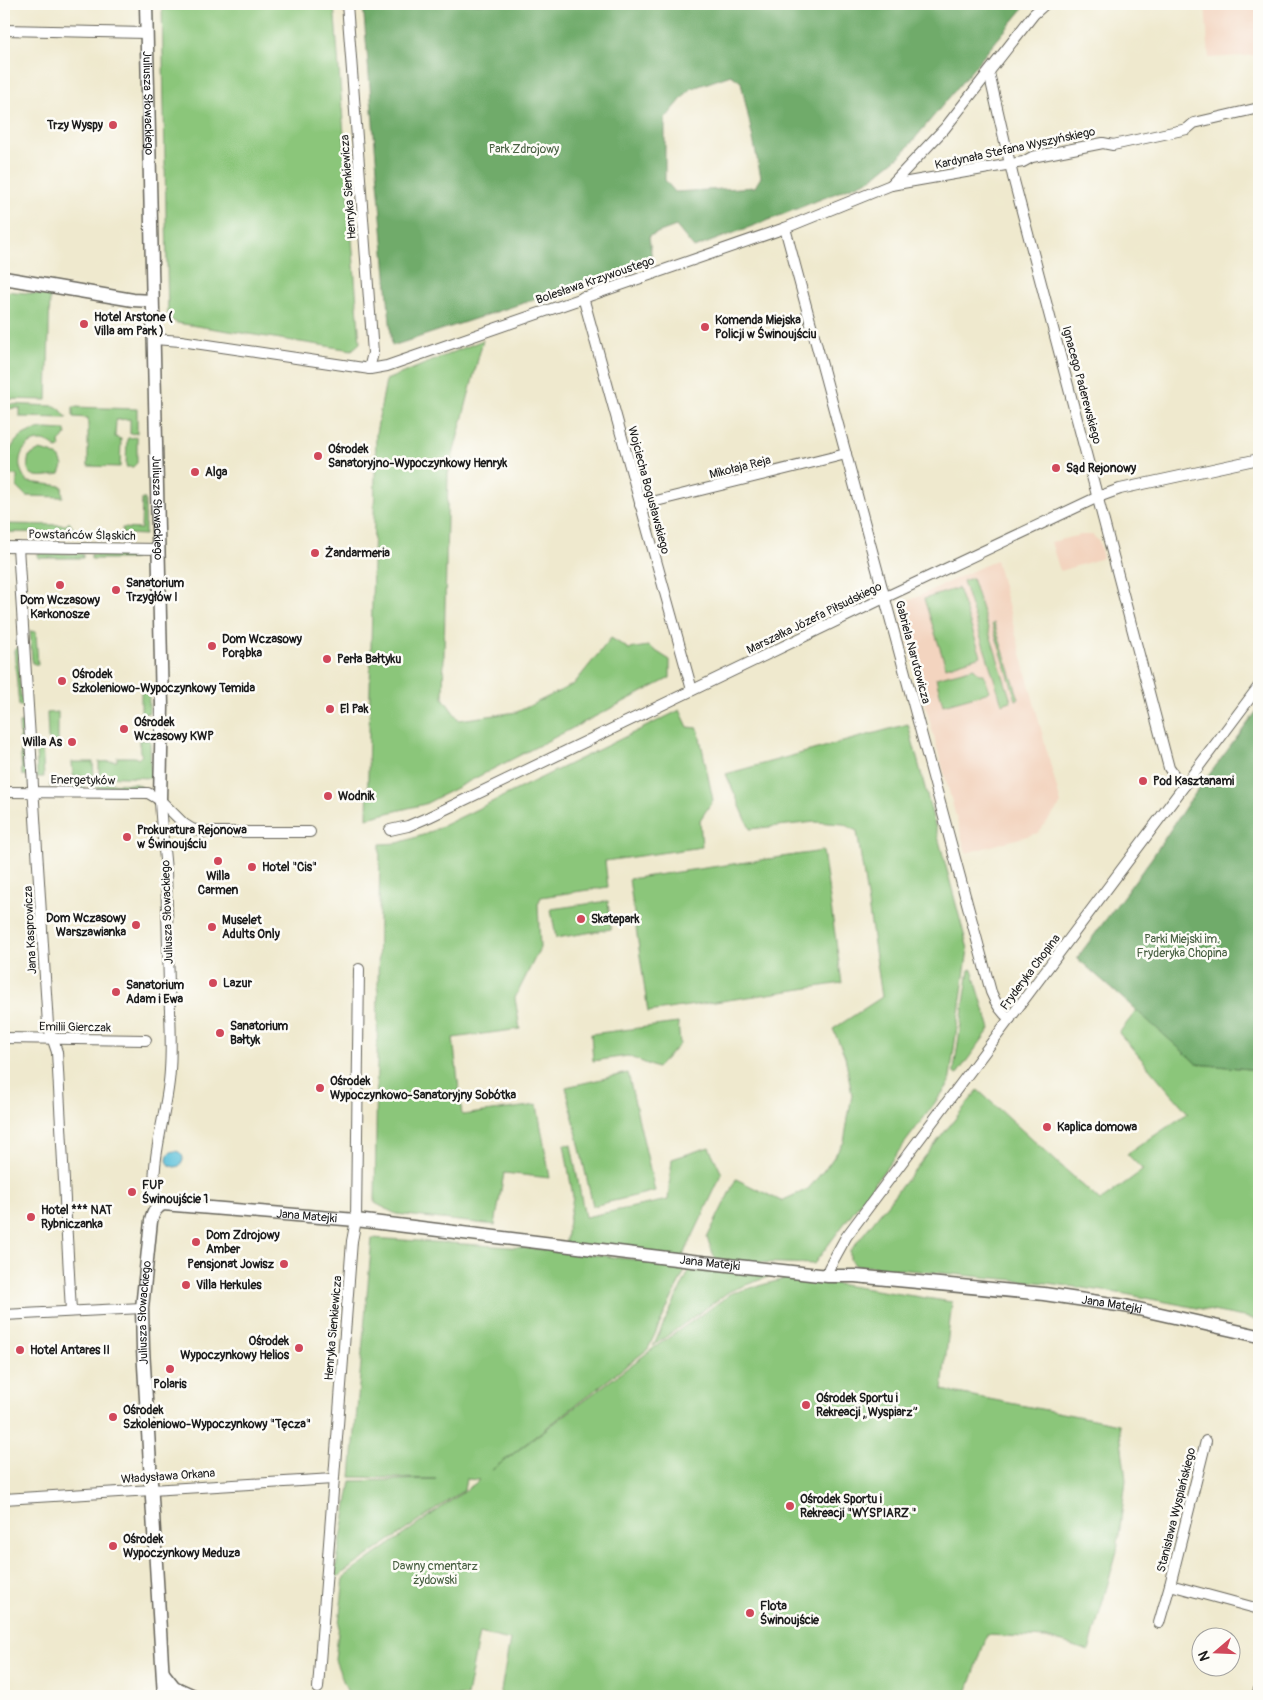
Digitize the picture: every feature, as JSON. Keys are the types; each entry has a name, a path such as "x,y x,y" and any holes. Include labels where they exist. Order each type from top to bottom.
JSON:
{"street":[{"name":"Juliusza Słowackiego","path":"146,4 162,706 160,800 161,830 165,848 171,1041 169,1081 158,1139 154,1195 157,1207 153,1212 151,1221 142,1308 164,1696"},
{"name":"Henryka Sienkiewicza","path":"347,4 373,354 369,369"},
{"name":"Bolesława Krzywoustego","path":"154,339 181,341 369,369 387,366 785,228 892,185 945,128 1034,14 1045,4"},
{"path":"4,30 146,33"},
{"name":"Ignacego Paderewskiego","path":"989,73 1010,164 1170,768 1176,778 1185,785"},
{"name":"Kardynała Stefana Wyszyńskiego","path":"892,185 1023,162 1032,157 1103,142 1113,145 1187,129 1194,123 1259,108"},
{"name":"Gabriela Narutowicza","path":"785,228 991,992 995,1002 1010,1019"},
{"path":"4,278 133,300 152,300"},
{"name":"Wojciecha Bogusławskiego","path":"583,297 692,690"},
{"name":"Mikołaja Reja","path":"640,506 846,454"},
{"name":"Marszałka Józefa Piłsudskiego","path":"390,830 408,826 429,817 1098,497 1120,489 1259,459"},
{"name":"Powstańców Śląskich","path":"4,547 159,549"},
{"name":"Jana Kasprowicza","path":"18,547 48,1025 57,1052 72,1311"},
{"name":"Fryderyka Chopina","path":"828,1276 829,1268 846,1237 1259,686"},
{"name":"Energetyków","path":"4,792 148,793 160,800"},
{"path":"160,800 184,824 192,829 204,832 310,832"},
{"name":"Henryka Sienkiewicza","path":"318,1688 352,1241 356,1220 359,969"},
{"name":"Emilii Gierczak","path":"4,1038 146,1040"},
{"name":"Jana Matejki","path":"157,1207 168,1203 356,1220 828,1276 855,1276 1044,1294 1125,1306 1259,1336"},
{"path":"4,1315 142,1308"},
{"name":"Stanisława Wyspiańskiego","path":"1159,1623 1206,1441"},
{"name":"Władysława Orkana","path":"4,1500 151,1489 333,1479"},
{"name":"Stanisława Wyspiańskiego","path":"1170,1585 1259,1609"},
{"path":"163,1673 174,1687 194,1696"},
{"path":"1257,1696 1259,1689"}],"shaded area":[{"path":"1205,4 1259,4 1259,55 1209,58"},
{"path":"1081,535 1092,535 1099,541 1103,558 1060,571 1051,542"},
{"path":"996,560 1061,804 1038,833 966,853 900,613 904,603"}],"green space":[{"path":"162,4 334,4 360,343 352,350 177,323 168,318"},
{"name":"Park Zdrojowy","path":"363,4 1027,4 902,154 871,179 694,248 676,226 649,236 652,261 392,346","holes":["731,75 741,82 761,177 755,187 675,192 665,180 665,119 690,89"]},
{"path":"4,291 50,295 47,400 4,399"},
{"path":"483,340 448,474 443,698 459,720 517,712 574,684 611,638 629,649 648,646 670,660 670,678 425,804 367,818 376,433 386,380"},
{"path":"4,404 55,406 67,418 20,417 20,408 4,409"},
{"path":"73,407 137,409 137,433 130,434 130,419 116,420 115,437 121,439 120,467 88,466 88,418 73,417"},
{"path":"46,429 65,430 66,435 59,442 60,448 57,449 48,443 40,441 32,443 21,455 22,472 28,482 62,486 63,497 26,496 17,487 17,475 8,475 9,456 15,442 28,433"},
{"path":"137,437 137,463 133,467 126,467 127,439"},
{"path":"40,450 60,458 63,466 60,474 36,476 31,474 28,470 29,456"},
{"path":"142,499 145,499 145,535 123,534 122,528 141,529"},
{"path":"69,522 74,529 67,533 4,532 4,524 66,525"},
{"path":"38,553 83,554 83,558 38,558"},
{"path":"91,554 134,555 134,559 91,559"},
{"path":"972,578 1011,701 1002,704 963,581"},
{"path":"958,588 981,656 946,667 924,599"},
{"path":"994,623 1019,699 1016,700 992,624"},
{"path":"30,631 36,632 38,665 32,663"},
{"path":"21,646 22,657 18,659 21,697 25,700 25,706 19,706 14,650"},
{"path":"974,668 979,674 984,674 989,691 943,705 936,678"},
{"path":"141,691 149,694 149,713 141,714"},
{"name":"Parki Miejski im. Fryderyka Chopina","path":"1259,708 1259,1070 1197,1064 1077,958 1151,859 1188,803"},
{"path":"680,710 688,727 698,728 713,800 700,820 702,847 605,861 608,887 541,897 538,904 540,948 515,998 520,1029 453,1038 462,1115 537,1105 550,1178 504,1173 495,1225 396,1214 375,1203 380,844 398,843 426,834"},
{"path":"58,712 57,743 48,739 47,713"},
{"path":"26,722 29,776 22,775 19,723"},
{"path":"908,724 968,949 949,1084 814,1264 716,1261 707,1238 736,1179 781,1201 808,1189 844,1142 852,1095 845,1056 833,1029 882,997 857,831 843,824 815,822 750,829 726,774"},
{"path":"139,740 150,740 151,778 99,776 99,762 117,761 117,757 135,757 138,759 142,755"},
{"path":"42,744 44,777 37,777 36,746"},
{"path":"72,762 93,762 94,776 73,776"},
{"path":"84,783 85,789 50,787 50,784"},
{"path":"96,783 136,784 143,788 96,788"},
{"path":"823,851 842,983 648,1012 629,879"},
{"name":"Skatepark","path":"608,901 611,929 556,938 551,909"},
{"path":"972,969 990,1029 957,1074 954,1073 954,1070 969,970"},
{"path":"1137,1010 1197,1064 1259,1070 1259,1320 1125,1294 1047,1283 855,1265 850,1259 850,1251 978,1090 1100,1201 1143,1170 1127,1154 1188,1113 1119,1033"},
{"path":"678,1023 680,1044 657,1068 628,1056 593,1061 591,1034"},
{"path":"628,1073 655,1191 593,1206 566,1087"},
{"path":"564,1144 571,1145 585,1217 668,1200 672,1159 709,1147 722,1174 682,1259 565,1245 573,1197"},
{"name":"Dawny cmentarz żydowski","path":"372,1238 556,1250 687,1266 648,1349 492,1470 651,1350 732,1293 792,1277 952,1302 942,1390 1119,1424 1126,1480 1117,1551 1089,1651 1046,1638 987,1635 966,1696 500,1696 510,1640 479,1633 467,1696 349,1696 335,1660 344,1577 480,1480 466,1479 464,1490 334,1579 351,1481 436,1479 351,1477"},
{"path":"691,1267 770,1276 730,1291 653,1346"}],"water":[{"path":"172,1151 178,1151 183,1156 181,1165 172,1167 167,1162 167,1156"}],"place":[{"name":"Trzy Wyspy","path":"113,125"},
{"name":"Hotel Arstone ( Villa am Park )","path":"84,324"},
{"name":"Komenda Miejska Policji w Świnoujściu","path":"705,327"},
{"name":"Ośrodek Sanatoryjno-Wypoczynkowy Henryk","path":"318,456"},
{"name":"Sąd Rejonowy","path":"1056,468"},
{"name":"Alga","path":"195,472"},
{"name":"Żandarmeria","path":"315,553"},
{"name":"Dom Wczasowy Karkonosze","path":"60,585"},
{"name":"Sanatorium Trzygłów I","path":"116,590"},
{"name":"Dom Wczasowy Porąbka","path":"212,646"},
{"name":"Perła Bałtyku","path":"327,659"},
{"name":"Ośrodek Szkoleniowo-Wypoczynkowy Temida","path":"62,681"},
{"name":"El Pak","path":"330,709"},
{"name":"Ośrodek Wczasowy KWP","path":"124,729"},
{"name":"Willa As","path":"72,742"},
{"name":"Pod Kasztanami","path":"1143,781"},
{"name":"Wodnik","path":"328,796"},
{"name":"Prokuratura Rejonowa w Świnoujściu","path":"127,837"},
{"name":"Willa Carmen","path":"218,861"},
{"name":"Hotel \"Cis\"","path":"252,867"},
{"name":"Skatepark","path":"581,919"},
{"name":"Dom Wczasowy Warszawianka","path":"136,925"},
{"name":"Muselet Adults Only","path":"212,927"},
{"name":"Lazur","path":"213,983"},
{"name":"Sanatorium Adam i Ewa","path":"116,992"},
{"name":"Sanatorium Bałtyk","path":"220,1033"},
{"name":"Ośrodek Wypoczynkowo-Sanatoryjny Sobótka","path":"320,1088"},
{"name":"Kaplica domowa","path":"1047,1127"},
{"name":"FUP Świnoujście 1","path":"132,1192"},
{"name":"Hotel *** NAT Rybniczanka","path":"31,1217"},
{"name":"Dom Zdrojowy Amber","path":"196,1242"},
{"name":"Pensjonat Jowisz","path":"284,1264"},
{"name":"Villa Herkules","path":"186,1285"},
{"name":"Ośrodek Wypoczynkowy Helios","path":"299,1348"},
{"name":"Hotel Antares II","path":"20,1350"},
{"name":"Polaris","path":"170,1369"},
{"name":"Ośrodek Sportu i Rekreacji „Wyspiarz”","path":"806,1405"},
{"name":"Ośrodek Szkoleniowo-Wypoczynkowy \"Tęcza\"","path":"113,1417"},
{"name":"Ośrodek Sportu i Rekreacji \"WYSPIARZ \"","path":"790,1506"},
{"name":"Ośrodek Wypoczynkowy Meduza","path":"113,1546"},
{"name":"Flota Świnoujście","path":"750,1613"}]}
